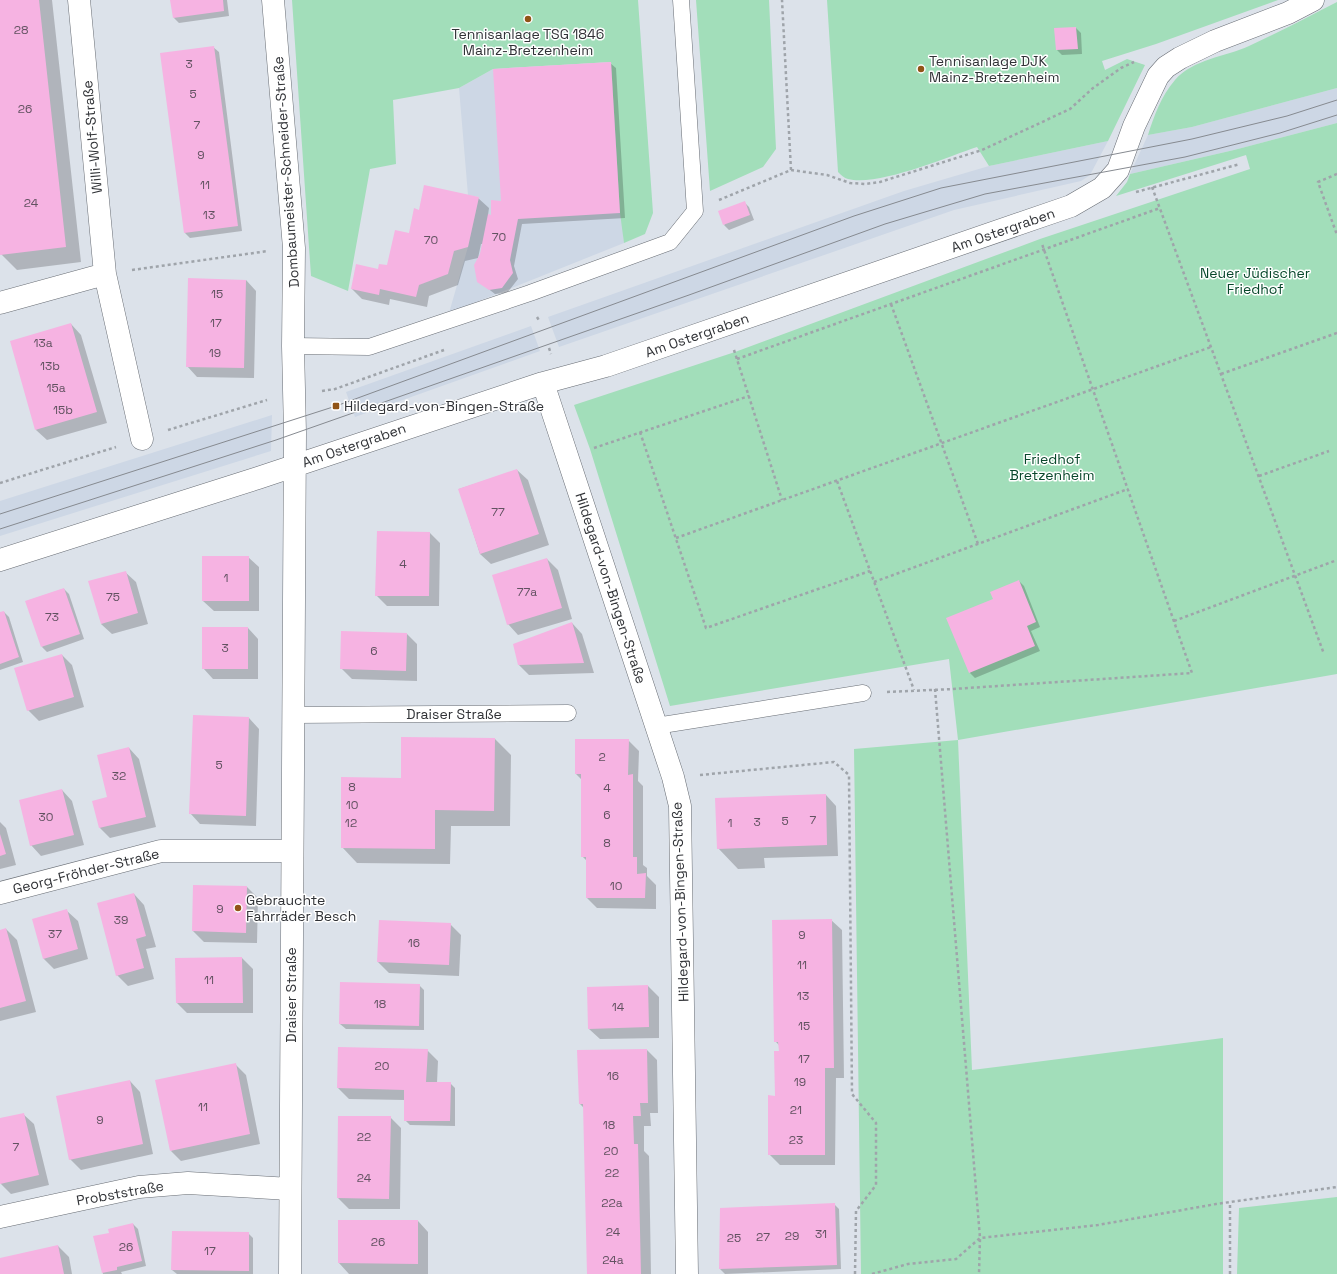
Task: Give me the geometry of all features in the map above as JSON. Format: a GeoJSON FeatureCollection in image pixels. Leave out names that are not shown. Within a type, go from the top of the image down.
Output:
{"type":"FeatureCollection","features":[{"type":"Feature","properties":{"kind":"street","name":"Willi-Wolf-Straße"},"geometry":{"type":"LineString","coordinates":[[79,0],[105,274],[142,439]]}},
{"type":"Feature","properties":{"kind":"street","name":"Dombaumeister-Schneider-Straße"},"geometry":{"type":"LineString","coordinates":[[273,0],[294,248],[294,465]]}},
{"type":"Feature","properties":{"kind":"street","name":"Am Ostergraben"},"geometry":{"type":"LineString","coordinates":[[0,560],[543,383],[606,366],[1071,206],[1102,188],[1118,170],[1134,126],[1146,100],[1158,76],[1166,67],[1180,58],[1215,41],[1288,13],[1313,0]]}},
{"type":"Feature","properties":{"kind":"street"},"geometry":{"type":"LineString","coordinates":[[0,303],[105,274]]}},
{"type":"Feature","properties":{"kind":"street","name":"Hildegard-von-Bingen-Straße"},"geometry":{"type":"LineString","coordinates":[[543,383],[673,777],[680,806],[687,1274]]}},
{"type":"Feature","properties":{"kind":"street","name":"Draiser Straße"},"geometry":{"type":"LineString","coordinates":[[290,1274],[294,465]]}},
{"type":"Feature","properties":{"kind":"street","name":"Georg-Fröhder-Straße"},"geometry":{"type":"LineString","coordinates":[[0,893],[161,851],[292,851]]}},
{"type":"Feature","properties":{"kind":"street","name":"Probststraße"},"geometry":{"type":"LineString","coordinates":[[0,1217],[139,1187],[188,1183],[290,1189]]}},
{"type":"Feature","properties":{"kind":"lane"},"geometry":{"type":"LineString","coordinates":[[293,346],[369,347],[670,242],[695,211],[680,0]]}},
{"type":"Feature","properties":{"kind":"lane"},"geometry":{"type":"LineString","coordinates":[[656,726],[863,693]]}},
{"type":"Feature","properties":{"kind":"lane","name":"Draiser Straße"},"geometry":{"type":"LineString","coordinates":[[293,715],[568,713]]}},
{"type":"Feature","properties":{"kind":"path"},"geometry":{"type":"LineString","coordinates":[[782,0],[791,170]]}},
{"type":"Feature","properties":{"kind":"path"},"geometry":{"type":"LineString","coordinates":[[695,211],[791,170],[827,175],[850,183],[865,184],[880,182],[982,150],[1070,109],[1094,88],[1121,68],[1135,62]]}},
{"type":"Feature","properties":{"kind":"path"},"geometry":{"type":"LineString","coordinates":[[1131,194],[1240,164]]}},
{"type":"Feature","properties":{"kind":"path"},"geometry":{"type":"LineString","coordinates":[[1337,174],[1318,182],[1337,235]]}},
{"type":"Feature","properties":{"kind":"path"},"geometry":{"type":"LineString","coordinates":[[1152,187],[1324,654]]}},
{"type":"Feature","properties":{"kind":"path"},"geometry":{"type":"LineString","coordinates":[[737,359],[1160,208]]}},
{"type":"Feature","properties":{"kind":"path"},"geometry":{"type":"LineString","coordinates":[[863,693],[953,689],[1192,673],[1040,239]]}},
{"type":"Feature","properties":{"kind":"path"},"geometry":{"type":"LineString","coordinates":[[147,268],[263,252]]}},
{"type":"Feature","properties":{"kind":"path"},"geometry":{"type":"LineString","coordinates":[[891,304],[978,544]]}},
{"type":"Feature","properties":{"kind":"path"},"geometry":{"type":"LineString","coordinates":[[531,319],[538,316],[540,322]]}},
{"type":"Feature","properties":{"kind":"path"},"geometry":{"type":"LineString","coordinates":[[1221,374],[1337,333]]}},
{"type":"Feature","properties":{"kind":"path"},"geometry":{"type":"LineString","coordinates":[[733,346],[782,500]]}},
{"type":"Feature","properties":{"kind":"path"},"geometry":{"type":"LineString","coordinates":[[676,538],[1211,347]]}},
{"type":"Feature","properties":{"kind":"path"},"geometry":{"type":"LineString","coordinates":[[316,392],[335,389],[446,349]]}},
{"type":"Feature","properties":{"kind":"path"},"geometry":{"type":"LineString","coordinates":[[567,457],[749,396]]}},
{"type":"Feature","properties":{"kind":"path"},"geometry":{"type":"LineString","coordinates":[[640,432],[706,628],[870,570]]}},
{"type":"Feature","properties":{"kind":"path"},"geometry":{"type":"LineString","coordinates":[[1259,476],[1329,452]]}},
{"type":"Feature","properties":{"kind":"path"},"geometry":{"type":"LineString","coordinates":[[837,481],[914,690]]}},
{"type":"Feature","properties":{"kind":"path"},"geometry":{"type":"LineString","coordinates":[[874,582],[1128,489]]}},
{"type":"Feature","properties":{"kind":"path"},"geometry":{"type":"LineString","coordinates":[[1174,621],[1337,560]]}},
{"type":"Feature","properties":{"kind":"path"},"geometry":{"type":"LineString","coordinates":[[935,689],[980,1238],[979,1274]]}},
{"type":"Feature","properties":{"kind":"path"},"geometry":{"type":"LineString","coordinates":[[673,777],[834,762],[849,775],[852,1094],[876,1124],[876,1185],[856,1211],[855,1274]]}},
{"type":"Feature","properties":{"kind":"path"},"geometry":{"type":"LineString","coordinates":[[872,1274],[908,1264],[956,1258],[980,1238],[1098,1225],[1230,1202],[1337,1187]]}},
{"type":"Feature","properties":{"kind":"path"},"geometry":{"type":"LineString","coordinates":[[1230,1202],[1230,1274]]}},
{"type":"Feature","properties":{"kind":"shaded area"},"geometry":{"type":"Polygon","coordinates":[[[611,62],[624,243],[449,313],[468,247],[479,197],[468,195],[459,88],[493,69],[611,62]]]}},
{"type":"Feature","properties":{"kind":"shaded area"},"geometry":{"type":"Polygon","coordinates":[[[1337,88],[1337,123],[1234,150],[1130,174],[1148,135],[1192,127],[1337,88]]]}},
{"type":"Feature","properties":{"kind":"shaded area"},"geometry":{"type":"Polygon","coordinates":[[[1108,141],[1090,175],[1081,181],[954,210],[559,347],[548,317],[904,191],[989,166],[1108,141]]]}},
{"type":"Feature","properties":{"kind":"shaded area"},"geometry":{"type":"Polygon","coordinates":[[[531,326],[540,351],[355,417],[346,392],[531,326]]]}},
{"type":"Feature","properties":{"kind":"shaded area"},"geometry":{"type":"Polygon","coordinates":[[[272,415],[271,451],[0,536],[0,501],[272,415]]]}},
{"type":"Feature","properties":{"kind":"green space"},"geometry":{"type":"Polygon","coordinates":[[[292,0],[638,0],[653,213],[645,234],[624,243],[620,213],[611,62],[493,69],[459,88],[393,100],[396,164],[370,169],[348,291],[311,276],[292,0]]]}},
{"type":"Feature","properties":{"kind":"green space"},"geometry":{"type":"Polygon","coordinates":[[[696,0],[769,0],[776,149],[763,167],[710,191],[696,0]]]}},
{"type":"Feature","properties":{"kind":"green space"},"geometry":{"type":"Polygon","coordinates":[[[827,0],[1278,0],[1156,44],[1102,61],[1105,70],[1127,59],[1145,65],[1108,141],[989,166],[977,147],[912,170],[876,179],[861,180],[847,179],[838,172],[827,0]]]}},
{"type":"Feature","properties":{"kind":"green space"},"geometry":{"type":"Polygon","coordinates":[[[1337,2],[1337,88],[1192,127],[1148,135],[1155,113],[1162,99],[1170,86],[1182,73],[1200,63],[1249,46],[1337,2]]]}},
{"type":"Feature","properties":{"kind":"green space","name":"Friedhof Bretzenheim"},"geometry":{"type":"Polygon","coordinates":[[[1337,123],[1337,674],[958,740],[949,659],[670,706],[590,449],[574,405],[735,352],[1040,239],[1250,169],[1246,155],[1116,196],[1127,182],[1130,174],[1234,150],[1337,123]]]}},
{"type":"Feature","properties":{"kind":"green space"},"geometry":{"type":"Polygon","coordinates":[[[958,740],[972,1070],[1223,1038],[1223,1274],[861,1274],[854,749],[958,740]]]}},
{"type":"Feature","properties":{"kind":"green space"},"geometry":{"type":"Polygon","coordinates":[[[1337,1197],[1337,1274],[1237,1274],[1239,1208],[1337,1197]]]}},
{"type":"Feature","properties":{"kind":"building"},"geometry":{"type":"Polygon","coordinates":[[[0,0],[39,0],[66,247],[0,255],[0,0]]]}},
{"type":"Feature","properties":{"kind":"building"},"geometry":{"type":"Polygon","coordinates":[[[170,0],[223,0],[224,11],[173,18],[170,0]]]}},
{"type":"Feature","properties":{"kind":"building"},"geometry":{"type":"Polygon","coordinates":[[[1076,27],[1078,49],[1056,50],[1054,28],[1076,27]]]}},
{"type":"Feature","properties":{"kind":"building"},"geometry":{"type":"Polygon","coordinates":[[[214,46],[238,226],[184,233],[160,53],[214,46]]]}},
{"type":"Feature","properties":{"kind":"building"},"geometry":{"type":"Polygon","coordinates":[[[611,62],[620,213],[518,219],[510,260],[513,273],[502,288],[489,290],[477,282],[474,265],[480,254],[488,214],[491,215],[491,200],[501,201],[493,69],[611,62]]]}},
{"type":"Feature","properties":{"kind":"building"},"geometry":{"type":"Polygon","coordinates":[[[424,185],[479,197],[468,247],[454,251],[448,274],[419,285],[416,297],[380,289],[379,295],[351,289],[356,264],[378,269],[379,264],[387,265],[395,230],[409,233],[414,208],[419,210],[424,185]]]}},
{"type":"Feature","properties":{"kind":"building"},"geometry":{"type":"Polygon","coordinates":[[[745,201],[750,215],[723,225],[718,211],[745,201]]]}},
{"type":"Feature","properties":{"kind":"building"},"geometry":{"type":"Polygon","coordinates":[[[188,278],[246,280],[244,368],[186,367],[188,278]]]}},
{"type":"Feature","properties":{"kind":"building"},"geometry":{"type":"Polygon","coordinates":[[[71,323],[97,412],[35,430],[10,341],[71,323]]]}},
{"type":"Feature","properties":{"kind":"building"},"geometry":{"type":"Polygon","coordinates":[[[517,469],[539,534],[480,554],[458,489],[517,469]]]}},
{"type":"Feature","properties":{"kind":"building"},"geometry":{"type":"Polygon","coordinates":[[[377,531],[430,532],[429,596],[375,596],[377,531]]]}},
{"type":"Feature","properties":{"kind":"building"},"geometry":{"type":"Polygon","coordinates":[[[202,556],[249,556],[249,601],[202,601],[202,556]]]}},
{"type":"Feature","properties":{"kind":"building"},"geometry":{"type":"Polygon","coordinates":[[[547,558],[562,608],[507,625],[492,575],[547,558]]]}},
{"type":"Feature","properties":{"kind":"building"},"geometry":{"type":"Polygon","coordinates":[[[126,571],[138,613],[101,624],[88,581],[126,571]]]}},
{"type":"Feature","properties":{"kind":"building"},"geometry":{"type":"Polygon","coordinates":[[[1019,580],[1036,622],[1027,626],[1035,646],[969,673],[946,618],[993,599],[990,592],[1019,580]]]}},
{"type":"Feature","properties":{"kind":"building"},"geometry":{"type":"Polygon","coordinates":[[[64,588],[80,634],[41,647],[25,601],[64,588]]]}},
{"type":"Feature","properties":{"kind":"building"},"geometry":{"type":"Polygon","coordinates":[[[4,611],[19,657],[0,664],[0,612],[4,611]]]}},
{"type":"Feature","properties":{"kind":"building"},"geometry":{"type":"Polygon","coordinates":[[[572,622],[584,663],[518,665],[513,644],[572,622]]]}},
{"type":"Feature","properties":{"kind":"building"},"geometry":{"type":"Polygon","coordinates":[[[202,627],[248,627],[248,669],[202,669],[202,627]]]}},
{"type":"Feature","properties":{"kind":"building"},"geometry":{"type":"Polygon","coordinates":[[[341,631],[407,633],[406,671],[340,669],[341,631]]]}},
{"type":"Feature","properties":{"kind":"building"},"geometry":{"type":"Polygon","coordinates":[[[62,654],[74,697],[27,711],[14,668],[62,654]]]}},
{"type":"Feature","properties":{"kind":"building"},"geometry":{"type":"Polygon","coordinates":[[[193,715],[249,717],[246,816],[189,814],[193,715]]]}},
{"type":"Feature","properties":{"kind":"building"},"geometry":{"type":"Polygon","coordinates":[[[401,737],[495,738],[494,811],[435,810],[435,849],[341,848],[341,777],[401,778],[401,737]]]}},
{"type":"Feature","properties":{"kind":"building"},"geometry":{"type":"Polygon","coordinates":[[[575,739],[629,739],[628,775],[633,774],[633,857],[637,857],[637,874],[646,873],[645,898],[586,898],[586,857],[581,857],[581,774],[575,774],[575,739]]]}},
{"type":"Feature","properties":{"kind":"building"},"geometry":{"type":"Polygon","coordinates":[[[129,747],[146,817],[99,828],[92,801],[107,797],[97,755],[129,747]]]}},
{"type":"Feature","properties":{"kind":"building"},"geometry":{"type":"Polygon","coordinates":[[[62,789],[74,835],[30,846],[19,800],[62,789]]]}},
{"type":"Feature","properties":{"kind":"building"},"geometry":{"type":"Polygon","coordinates":[[[826,794],[827,845],[717,849],[715,798],[826,794]]]}},
{"type":"Feature","properties":{"kind":"building"},"geometry":{"type":"Polygon","coordinates":[[[0,834],[6,854],[0,856],[0,834]]]}},
{"type":"Feature","properties":{"kind":"building"},"geometry":{"type":"Polygon","coordinates":[[[193,885],[247,886],[246,933],[192,931],[193,885]]]}},
{"type":"Feature","properties":{"kind":"building"},"geometry":{"type":"Polygon","coordinates":[[[134,893],[146,936],[136,939],[144,968],[116,976],[97,903],[134,893]]]}},
{"type":"Feature","properties":{"kind":"building"},"geometry":{"type":"Polygon","coordinates":[[[67,909],[78,949],[43,959],[32,919],[67,909]]]}},
{"type":"Feature","properties":{"kind":"building"},"geometry":{"type":"Polygon","coordinates":[[[832,919],[834,1068],[825,1068],[825,1155],[768,1155],[768,1095],[775,1096],[774,1051],[779,1051],[778,1042],[774,1042],[772,920],[832,919]]]}},
{"type":"Feature","properties":{"kind":"building"},"geometry":{"type":"Polygon","coordinates":[[[379,920],[451,923],[449,965],[377,962],[379,920]]]}},
{"type":"Feature","properties":{"kind":"building"},"geometry":{"type":"Polygon","coordinates":[[[6,928],[26,1001],[0,1008],[0,930],[6,928]]]}},
{"type":"Feature","properties":{"kind":"building"},"geometry":{"type":"Polygon","coordinates":[[[242,957],[243,1003],[176,1003],[175,958],[242,957]]]}},
{"type":"Feature","properties":{"kind":"building"},"geometry":{"type":"Polygon","coordinates":[[[340,982],[420,984],[419,1026],[339,1024],[340,982]]]}},
{"type":"Feature","properties":{"kind":"building"},"geometry":{"type":"Polygon","coordinates":[[[648,985],[649,1027],[588,1029],[587,987],[648,985]]]}},
{"type":"Feature","properties":{"kind":"building"},"geometry":{"type":"Polygon","coordinates":[[[338,1047],[428,1049],[426,1082],[451,1082],[450,1121],[404,1121],[404,1090],[337,1088],[338,1047]]]}},
{"type":"Feature","properties":{"kind":"building"},"geometry":{"type":"Polygon","coordinates":[[[647,1049],[648,1103],[640,1103],[641,1116],[633,1116],[634,1144],[638,1144],[641,1274],[587,1274],[583,1104],[579,1104],[577,1050],[647,1049]]]}},
{"type":"Feature","properties":{"kind":"building"},"geometry":{"type":"Polygon","coordinates":[[[236,1063],[250,1134],[170,1151],[155,1080],[236,1063]]]}},
{"type":"Feature","properties":{"kind":"building"},"geometry":{"type":"Polygon","coordinates":[[[130,1080],[143,1144],[69,1160],[56,1096],[130,1080]]]}},
{"type":"Feature","properties":{"kind":"building"},"geometry":{"type":"Polygon","coordinates":[[[24,1113],[39,1175],[0,1184],[0,1118],[24,1113]]]}},
{"type":"Feature","properties":{"kind":"building"},"geometry":{"type":"Polygon","coordinates":[[[338,1116],[391,1116],[389,1199],[337,1198],[338,1116]]]}},
{"type":"Feature","properties":{"kind":"building"},"geometry":{"type":"Polygon","coordinates":[[[835,1203],[837,1265],[719,1269],[720,1208],[835,1203]]]}},
{"type":"Feature","properties":{"kind":"building"},"geometry":{"type":"Polygon","coordinates":[[[338,1220],[418,1220],[418,1264],[338,1263],[338,1220]]]}},
{"type":"Feature","properties":{"kind":"building"},"geometry":{"type":"Polygon","coordinates":[[[133,1223],[142,1261],[117,1267],[117,1270],[102,1273],[93,1236],[109,1233],[108,1229],[133,1223]]]}},
{"type":"Feature","properties":{"kind":"building"},"geometry":{"type":"Polygon","coordinates":[[[172,1231],[249,1232],[249,1271],[171,1270],[172,1231]]]}},
{"type":"Feature","properties":{"kind":"building"},"geometry":{"type":"Polygon","coordinates":[[[58,1245],[64,1274],[0,1274],[0,1258],[58,1245]]]}},
{"type":"Feature","properties":{"kind":"tram line"},"geometry":{"type":"LineString","coordinates":[[0,514],[336,406],[854,216],[941,188],[1192,139],[1287,116],[1337,100]]}},
{"type":"Feature","properties":{"kind":"tram line"},"geometry":{"type":"LineString","coordinates":[[0,529],[276,440],[689,295],[885,224],[985,194],[1185,157],[1280,133],[1337,115]]}},
{"type":"Feature","properties":{"kind":"place","name":"Tennisanlage TSG 1846 Mainz-Bretzenheim"},"geometry":{"type":"Point","coordinates":[528,19]}},
{"type":"Feature","properties":{"kind":"place","name":"Tennisanlage DJK Mainz-Bretzenheim"},"geometry":{"type":"Point","coordinates":[921,69]}},
{"type":"Feature","properties":{"kind":"place","name":"Hildegard-von-Bingen-Straße"},"geometry":{"type":"Point","coordinates":[336,406]}},
{"type":"Feature","properties":{"kind":"place","name":"Gebrauchte Fahrräder Besch"},"geometry":{"type":"Point","coordinates":[238,908]}},
{"type":"Feature","properties":{"kind":"park label","name":"Neuer Jüdischer Friedhof"},"geometry":{"type":"Point","coordinates":[1255,282]}}]}
